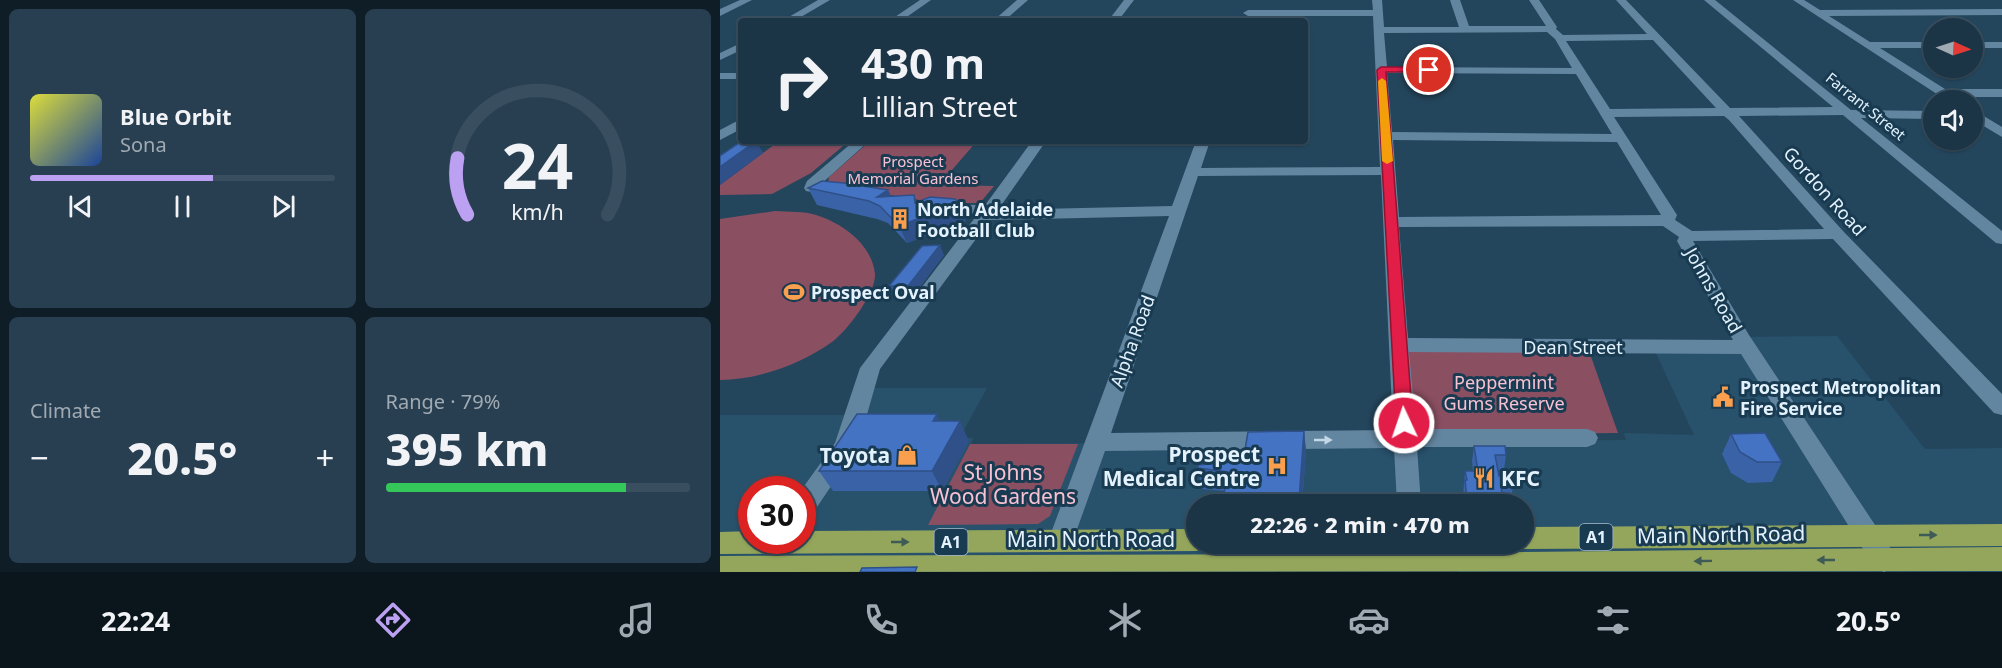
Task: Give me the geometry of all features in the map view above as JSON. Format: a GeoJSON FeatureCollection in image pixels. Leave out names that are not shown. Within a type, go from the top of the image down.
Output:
{"type":"FeatureCollection","features":[{"type":"Feature","properties":{"kind":"highway","name":"Main North Road"},"geometry":{"type":"LineString","coordinates":[[1534,538],[2002,535]]}},
{"type":"Feature","properties":{"kind":"highway","name":"Main North Road"},"geometry":{"type":"LineString","coordinates":[[816,542],[1186,540]]}},
{"type":"Feature","properties":{"kind":"highway"},"geometry":{"type":"LineString","coordinates":[[1052,566],[1061,541]]}},
{"type":"Feature","properties":{"kind":"highway","name":"Main North Road"},"geometry":{"type":"LineString","coordinates":[[720,543],[738,542]]}},
{"type":"Feature","properties":{"kind":"highway"},"geometry":{"type":"LineString","coordinates":[[825,570],[841,542]]}},
{"type":"Feature","properties":{"kind":"highway","name":"Main North Road"},"geometry":{"type":"LineString","coordinates":[[720,568],[825,570],[1052,566],[1105,569],[1764,566],[1884,560],[2002,559]]}},
{"type":"Feature","properties":{"kind":"street"},"geometry":{"type":"LineString","coordinates":[[720,13],[747,0]]}},
{"type":"Feature","properties":{"kind":"street"},"geometry":{"type":"LineString","coordinates":[[792,18],[825,0]]}},
{"type":"Feature","properties":{"kind":"street"},"geometry":{"type":"LineString","coordinates":[[899,18],[926,0]]}},
{"type":"Feature","properties":{"kind":"street"},"geometry":{"type":"LineString","coordinates":[[1002,18],[1023,0]]}},
{"type":"Feature","properties":{"kind":"street"},"geometry":{"type":"LineString","coordinates":[[1115,18],[1129,0]]}},
{"type":"Feature","properties":{"kind":"street"},"geometry":{"type":"LineString","coordinates":[[1455,0],[1465,29]]}},
{"type":"Feature","properties":{"kind":"street"},"geometry":{"type":"LineString","coordinates":[[1391,222],[1667,221],[1669,215],[1534,0]]}},
{"type":"Feature","properties":{"kind":"street","name":"Gordon Road"},"geometry":{"type":"LineString","coordinates":[[1621,0],[1727,112],[1837,234],[2002,407]]}},
{"type":"Feature","properties":{"kind":"street","name":"Farrant Street"},"geometry":{"type":"LineString","coordinates":[[1709,0],[2002,239]]}},
{"type":"Feature","properties":{"kind":"street"},"geometry":{"type":"LineString","coordinates":[[1798,0],[1936,90]]}},
{"type":"Feature","properties":{"kind":"street"},"geometry":{"type":"LineString","coordinates":[[1251,3],[1246,17],[1378,14],[1465,29],[1655,37]]}},
{"type":"Feature","properties":{"kind":"street"},"geometry":{"type":"LineString","coordinates":[[1818,13],[2002,12]]}},
{"type":"Feature","properties":{"kind":"street"},"geometry":{"type":"LineString","coordinates":[[1378,14],[1408,494]]}},
{"type":"Feature","properties":{"kind":"street"},"geometry":{"type":"LineString","coordinates":[[1867,45],[1923,45]]}},
{"type":"Feature","properties":{"kind":"street"},"geometry":{"type":"LineString","coordinates":[[1983,45],[2002,45]]}},
{"type":"Feature","properties":{"kind":"street"},"geometry":{"type":"LineString","coordinates":[[720,57],[738,48]]}},
{"type":"Feature","properties":{"kind":"street"},"geometry":{"type":"LineString","coordinates":[[1381,70],[1579,70]]}},
{"type":"Feature","properties":{"kind":"street"},"geometry":{"type":"LineString","coordinates":[[720,76],[738,76]]}},
{"type":"Feature","properties":{"kind":"street"},"geometry":{"type":"LineString","coordinates":[[1983,93],[2002,93]]}},
{"type":"Feature","properties":{"kind":"street"},"geometry":{"type":"LineString","coordinates":[[1605,113],[1923,115]]}},
{"type":"Feature","properties":{"kind":"street"},"geometry":{"type":"LineString","coordinates":[[1983,121],[2002,133]]}},
{"type":"Feature","properties":{"kind":"street"},"geometry":{"type":"LineString","coordinates":[[720,136],[738,125]]}},
{"type":"Feature","properties":{"kind":"street"},"geometry":{"type":"LineString","coordinates":[[1386,136],[1620,138]]}},
{"type":"Feature","properties":{"kind":"street"},"geometry":{"type":"LineString","coordinates":[[848,191],[811,188],[812,184],[859,144]]}},
{"type":"Feature","properties":{"kind":"street"},"geometry":{"type":"LineString","coordinates":[[816,489],[846,446],[870,368],[981,215],[1037,144]]}},
{"type":"Feature","properties":{"kind":"street","name":"Alpha Road"},"geometry":{"type":"LineString","coordinates":[[1061,541],[1202,144]]}},
{"type":"Feature","properties":{"kind":"street"},"geometry":{"type":"LineString","coordinates":[[1192,172],[1388,171]]}},
{"type":"Feature","properties":{"kind":"street"},"geometry":{"type":"LineString","coordinates":[[924,206],[955,209],[981,215],[1178,212]]}},
{"type":"Feature","properties":{"kind":"street","name":"Johns Road"},"geometry":{"type":"LineString","coordinates":[[1667,221],[1688,236],[1685,241],[1747,347],[1884,560]]}},
{"type":"Feature","properties":{"kind":"street"},"geometry":{"type":"LineString","coordinates":[[1688,236],[1837,234]]}},
{"type":"Feature","properties":{"kind":"street","name":"Dean Street"},"geometry":{"type":"LineString","coordinates":[[1399,345],[1747,347]]}},
{"type":"Feature","properties":{"kind":"street"},"geometry":{"type":"LineString","coordinates":[[1097,442],[1587,438]]}},
{"type":"Feature","properties":{"kind":"street"},"geometry":{"type":"LineString","coordinates":[[1750,536],[1764,566]]}},
{"type":"Feature","properties":{"kind":"shaded area"},"geometry":{"type":"Polygon","coordinates":[[[1837,336],[1925,449],[2002,448],[2002,572],[1458,572],[1455,554],[1534,554],[1534,494],[1186,494],[1186,554],[1277,554],[1275,572],[720,572],[720,415],[856,415],[864,388],[987,388],[960,437],[973,438],[971,444],[1626,440],[1624,433],[1694,435],[1653,347],[1747,347],[1741,337],[1837,336]]]}},
{"type":"Feature","properties":{"kind":"green space"},"geometry":{"type":"Polygon","coordinates":[[[775,144],[845,144],[811,173],[772,194],[720,195],[720,185],[775,144]]]}},
{"type":"Feature","properties":{"kind":"green space","name":"Prospect Memorial Gardens"},"geometry":{"type":"Polygon","coordinates":[[[867,144],[974,144],[939,185],[994,186],[980,203],[937,203],[832,185],[828,182],[829,177],[867,144]]]}},
{"type":"Feature","properties":{"kind":"green space","name":"Prospect Oval"},"geometry":{"type":"Polygon","coordinates":[[[775,211],[811,214],[836,223],[845,229],[862,244],[868,253],[873,263],[874,282],[866,301],[852,321],[838,337],[820,350],[793,364],[764,374],[720,380],[720,219],[775,211]]]}},
{"type":"Feature","properties":{"kind":"green space","name":"Peppermint Gums Reserve"},"geometry":{"type":"Polygon","coordinates":[[[1402,349],[1589,351],[1618,433],[1409,435],[1402,349]]]}},
{"type":"Feature","properties":{"kind":"green space","name":"St Johns Wood Gardens"},"geometry":{"type":"Polygon","coordinates":[[[970,444],[1078,444],[1050,516],[1038,524],[928,525],[970,444]]]}},
{"type":"Feature","properties":{"kind":"building"},"geometry":{"type":"Polygon","coordinates":[[[738,144],[752,144],[720,167],[720,156],[738,144]]]}},
{"type":"Feature","properties":{"kind":"building"},"geometry":{"type":"Polygon","coordinates":[[[822,181],[888,190],[877,197],[914,195],[915,203],[930,197],[955,199],[959,203],[899,226],[880,206],[869,201],[808,188],[822,181]]]}},
{"type":"Feature","properties":{"kind":"building"},"geometry":{"type":"Polygon","coordinates":[[[940,245],[908,286],[889,286],[922,246],[940,245]]]}},
{"type":"Feature","properties":{"kind":"building"},"geometry":{"type":"Polygon","coordinates":[[[857,414],[937,414],[933,421],[960,421],[932,471],[819,471],[857,414]]]}},
{"type":"Feature","properties":{"kind":"building"},"geometry":{"type":"Polygon","coordinates":[[[1304,431],[1299,494],[1224,494],[1228,472],[1198,468],[1198,465],[1243,461],[1248,432],[1304,431]]]}},
{"type":"Feature","properties":{"kind":"building"},"geometry":{"type":"Polygon","coordinates":[[[1765,433],[1782,462],[1757,462],[1740,452],[1731,434],[1765,433]]]}},
{"type":"Feature","properties":{"kind":"building"},"geometry":{"type":"Polygon","coordinates":[[[1474,446],[1505,446],[1506,455],[1495,455],[1499,476],[1510,476],[1513,487],[1501,487],[1502,494],[1467,494],[1465,471],[1478,471],[1474,446]]]}},
{"type":"Feature","properties":{"kind":"building"},"geometry":{"type":"Polygon","coordinates":[[[917,567],[915,572],[860,572],[862,568],[917,567]]]}},
{"type":"Feature","properties":{"kind":"slow traffic"},"geometry":{"type":"LineString","coordinates":[[1382,81],[1387,161]]}},
{"type":"Feature","properties":{"kind":"place","name":"North Adelaide Football Club"},"geometry":{"type":"Point","coordinates":[900,219]}},
{"type":"Feature","properties":{"kind":"place","name":"Prospect Oval"},"geometry":{"type":"Point","coordinates":[794,292]}},
{"type":"Feature","properties":{"kind":"place","name":"Prospect Metropolitan Fire Service"},"geometry":{"type":"Point","coordinates":[1723,397]}},
{"type":"Feature","properties":{"kind":"place","name":"Toyota"},"geometry":{"type":"Point","coordinates":[907,455]}},
{"type":"Feature","properties":{"kind":"place","name":"Prospect Medical Centre"},"geometry":{"type":"Point","coordinates":[1277,466]}},
{"type":"Feature","properties":{"kind":"place","name":"KFC"},"geometry":{"type":"Point","coordinates":[1484,478]}},
{"type":"Feature","properties":{"kind":"route"},"geometry":{"type":"LineString","coordinates":[[1404,423],[1381,70],[1429,70]]}}]}
